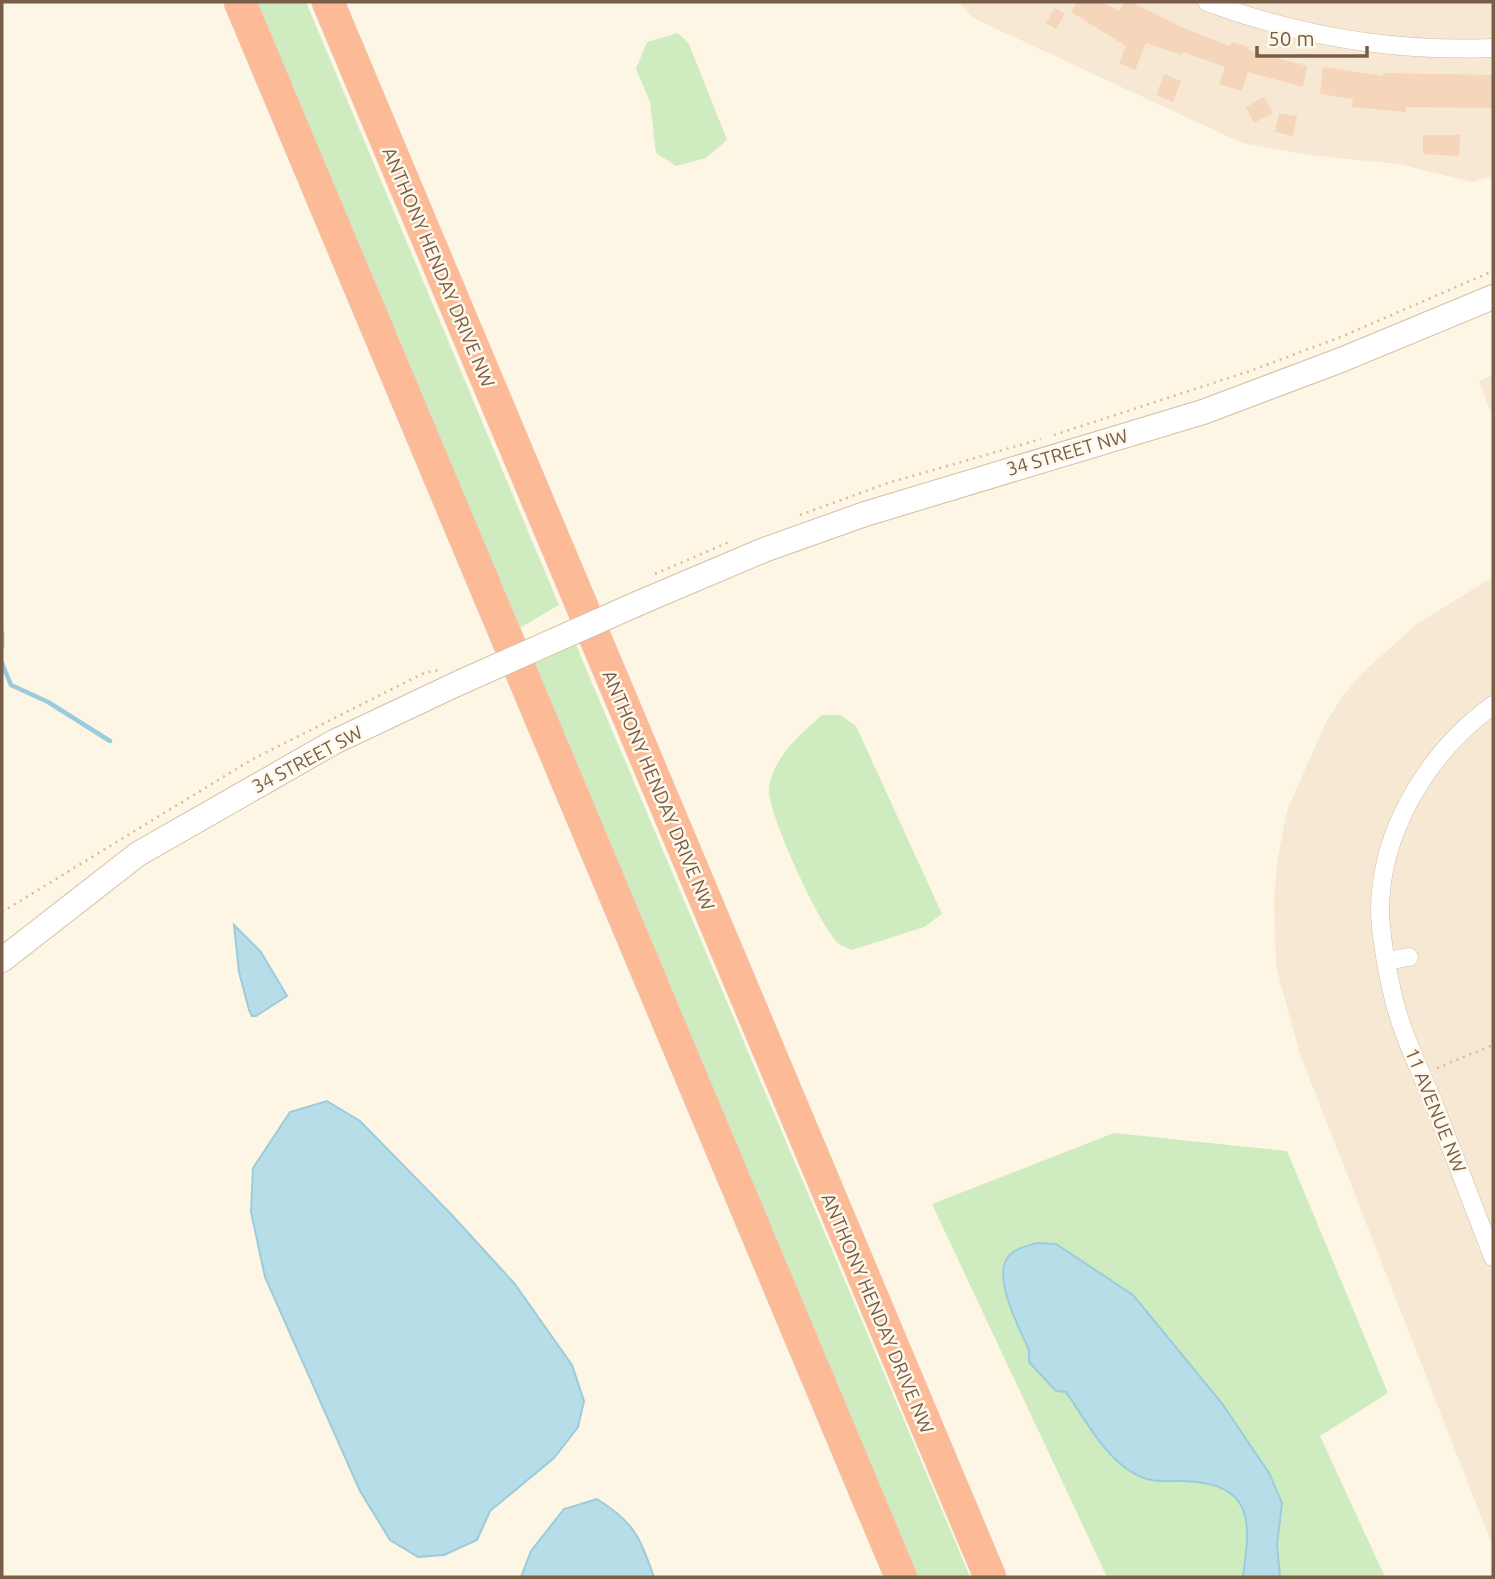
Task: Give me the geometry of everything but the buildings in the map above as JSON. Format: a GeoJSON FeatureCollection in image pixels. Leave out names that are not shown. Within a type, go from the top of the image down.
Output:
{"type":"FeatureCollection","features":[{"type":"Feature","properties":{"kind":"highway"},"geometry":{"type":"LineString","coordinates":[[240,2],[901,1577]]}},
{"type":"Feature","properties":{"kind":"highway","name":"ANTHONY HENDAY DRIVE NW"},"geometry":{"type":"LineString","coordinates":[[328,2],[990,1577]]}},
{"type":"Feature","properties":{"kind":"main road","name":"34 STREET NW"},"geometry":{"type":"LineString","coordinates":[[639,603],[764,550],[864,514],[1203,412],[1341,360],[1493,297]]}},
{"type":"Feature","properties":{"kind":"main road","name":"34 STREET SW"},"geometry":{"type":"LineString","coordinates":[[2,960],[138,853],[334,742],[454,675],[639,603]]}},
{"type":"Feature","properties":{"kind":"street"},"geometry":{"type":"LineString","coordinates":[[1207,2],[1264,21],[1346,40],[1400,47],[1493,48]]}},
{"type":"Feature","properties":{"kind":"street","name":"11 AVENUE NW"},"geometry":{"type":"LineString","coordinates":[[1493,705],[1467,726],[1412,794],[1392,844],[1380,909],[1386,961],[1395,1003],[1493,1257]]}},
{"type":"Feature","properties":{"kind":"street"},"geometry":{"type":"LineString","coordinates":[[1386,961],[1409,957]]}},
{"type":"Feature","properties":{"kind":"path"},"geometry":{"type":"LineString","coordinates":[[1343,336],[1493,271]]}},
{"type":"Feature","properties":{"kind":"path"},"geometry":{"type":"LineString","coordinates":[[2,912],[251,760],[424,673],[454,675]]}},
{"type":"Feature","properties":{"kind":"path"},"geometry":{"type":"LineString","coordinates":[[1431,1071],[1493,1045]]}},
{"type":"Feature","properties":{"kind":"shaded area"},"geometry":{"type":"Polygon","coordinates":[[[958,2],[1493,2],[1493,176],[1472,182],[1398,164],[1310,155],[1242,143],[973,18],[958,2]]]}},
{"type":"Feature","properties":{"kind":"shaded area"},"geometry":{"type":"Polygon","coordinates":[[[1493,375],[1493,418],[1479,381],[1493,375]]]}},
{"type":"Feature","properties":{"kind":"shaded area"},"geometry":{"type":"Polygon","coordinates":[[[1493,577],[1493,1547],[1300,1054],[1276,966],[1274,902],[1277,862],[1287,811],[1325,724],[1343,696],[1362,673],[1417,624],[1493,577]]]}},
{"type":"Feature","properties":{"kind":"green space"},"geometry":{"type":"Polygon","coordinates":[[[254,2],[306,2],[559,605],[518,629],[254,2]]]}},
{"type":"Feature","properties":{"kind":"green space"},"geometry":{"type":"Polygon","coordinates":[[[678,33],[689,44],[727,140],[706,158],[676,166],[656,153],[650,102],[636,69],[647,42],[678,33]]]}},
{"type":"Feature","properties":{"kind":"green space"},"geometry":{"type":"Polygon","coordinates":[[[576,645],[970,1577],[916,1577],[534,664],[576,645]]]}},
{"type":"Feature","properties":{"kind":"green space"},"geometry":{"type":"Polygon","coordinates":[[[822,715],[840,715],[856,726],[942,914],[924,927],[852,950],[838,943],[819,916],[785,842],[770,799],[772,776],[782,756],[822,715]]]}},
{"type":"Feature","properties":{"kind":"green space"},"geometry":{"type":"Polygon","coordinates":[[[1114,1133],[1287,1151],[1388,1393],[1320,1436],[1385,1577],[1107,1577],[932,1204],[1114,1133]]]}},
{"type":"Feature","properties":{"kind":"water"},"geometry":{"type":"Polygon","coordinates":[[[234,925],[261,952],[287,996],[256,1016],[252,1016],[249,1010],[239,972],[234,925]]]}},
{"type":"Feature","properties":{"kind":"water"},"geometry":{"type":"Polygon","coordinates":[[[327,1101],[360,1121],[514,1283],[572,1365],[584,1401],[578,1427],[554,1458],[490,1511],[477,1540],[444,1555],[418,1557],[390,1540],[360,1491],[265,1277],[251,1212],[253,1168],[290,1112],[327,1101]]]}},
{"type":"Feature","properties":{"kind":"water"},"geometry":{"type":"Polygon","coordinates":[[[1037,1243],[1056,1244],[1133,1295],[1221,1402],[1269,1473],[1282,1503],[1277,1545],[1280,1577],[1243,1577],[1246,1522],[1235,1497],[1206,1483],[1146,1479],[1124,1467],[1096,1437],[1066,1392],[1056,1391],[1029,1362],[1029,1350],[1009,1304],[1003,1277],[1004,1266],[1014,1251],[1037,1243]]]}},
{"type":"Feature","properties":{"kind":"water"},"geometry":{"type":"Polygon","coordinates":[[[597,1499],[628,1523],[644,1551],[654,1577],[521,1577],[531,1551],[564,1509],[597,1499]]]}},
{"type":"Feature","properties":{"kind":"waterway"},"geometry":{"type":"LineString","coordinates":[[2,633],[2,646]]}},
{"type":"Feature","properties":{"kind":"waterway"},"geometry":{"type":"LineString","coordinates":[[2,663],[11,685],[48,702],[110,741]]}}]}
